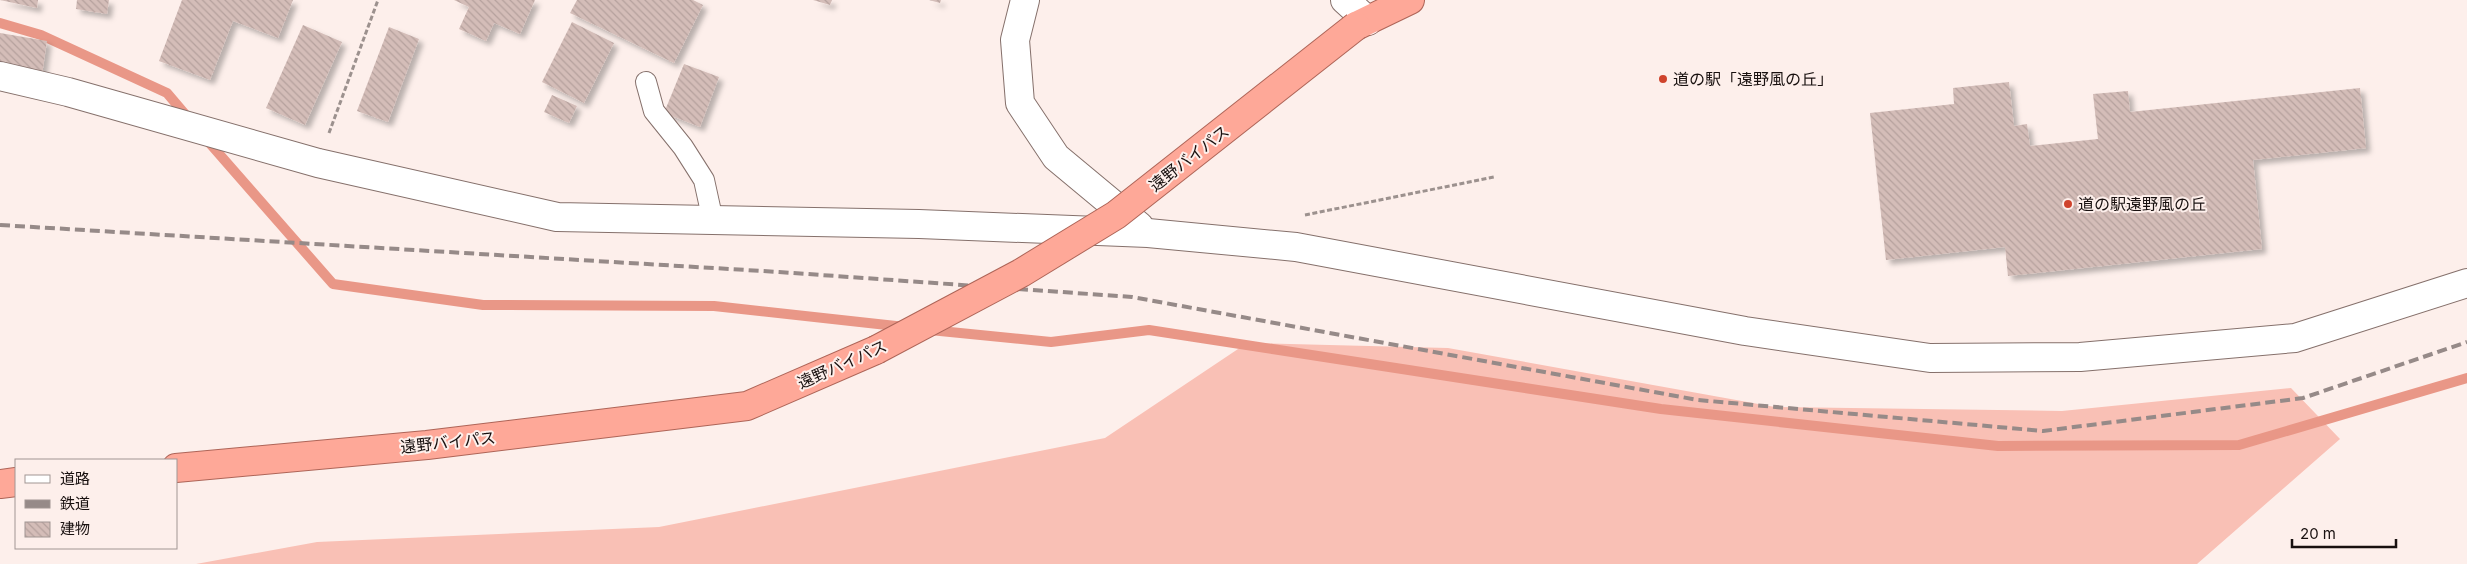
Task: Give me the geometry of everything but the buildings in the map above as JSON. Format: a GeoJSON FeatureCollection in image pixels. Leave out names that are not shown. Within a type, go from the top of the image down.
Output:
{"type":"FeatureCollection","features":[{"type":"Feature","properties":{"kind":"highway","name":"遠野バイパス"},"geometry":{"type":"LineString","coordinates":[[178,468],[428,445],[748,406],[876,350],[1021,273],[1116,215],[1362,23],[1410,0]]}},
{"type":"Feature","properties":{"kind":"highway"},"geometry":{"type":"LineString","coordinates":[[0,484],[15,482]]}},
{"type":"Feature","properties":{"kind":"street"},"geometry":{"type":"LineString","coordinates":[[1025,0],[1015,40],[1020,102],[1056,157],[1148,233]]}},
{"type":"Feature","properties":{"kind":"street"},"geometry":{"type":"LineString","coordinates":[[1345,0],[1362,23]]}},
{"type":"Feature","properties":{"kind":"street"},"geometry":{"type":"LineString","coordinates":[[0,76],[77,94],[318,162],[556,217],[919,224],[1148,233],[1296,247],[1745,331],[1930,358],[2080,357],[2295,338],[2467,283]]}},
{"type":"Feature","properties":{"kind":"lane"},"geometry":{"type":"LineString","coordinates":[[646,82],[654,111],[683,147],[704,180],[713,221]]}},
{"type":"Feature","properties":{"kind":"path"},"geometry":{"type":"LineString","coordinates":[[318,162],[378,0]]}},
{"type":"Feature","properties":{"kind":"path"},"geometry":{"type":"LineString","coordinates":[[1300,216],[1494,177]]}},
{"type":"Feature","properties":{"kind":"shaded area"},"geometry":{"type":"Polygon","coordinates":[[[1247,343],[1448,348],[1775,407],[2062,411],[2291,388],[2340,439],[2197,564],[196,564],[317,542],[659,527],[1105,438],[1247,343]]]}},
{"type":"Feature","properties":{"kind":"waterway"},"geometry":{"type":"LineString","coordinates":[[0,23],[41,35],[167,93],[190,120]]}},
{"type":"Feature","properties":{"kind":"waterway"},"geometry":{"type":"LineString","coordinates":[[206,139],[333,284],[483,305],[714,306],[905,327]]}},
{"type":"Feature","properties":{"kind":"waterway"},"geometry":{"type":"LineString","coordinates":[[930,330],[1051,342],[1149,330],[1661,409],[1998,446],[2239,445],[2467,378]]}},
{"type":"Feature","properties":{"kind":"railway"},"geometry":{"type":"LineString","coordinates":[[0,225],[779,272],[1132,297],[1698,400],[2043,431],[2303,398],[2467,342]]}},
{"type":"Feature","properties":{"kind":"place","name":"道の駅「遠野風の丘」"},"geometry":{"type":"Point","coordinates":[1663,79]}},
{"type":"Feature","properties":{"kind":"place","name":"道の駅遠野風の丘"},"geometry":{"type":"Point","coordinates":[2068,204]}}]}
